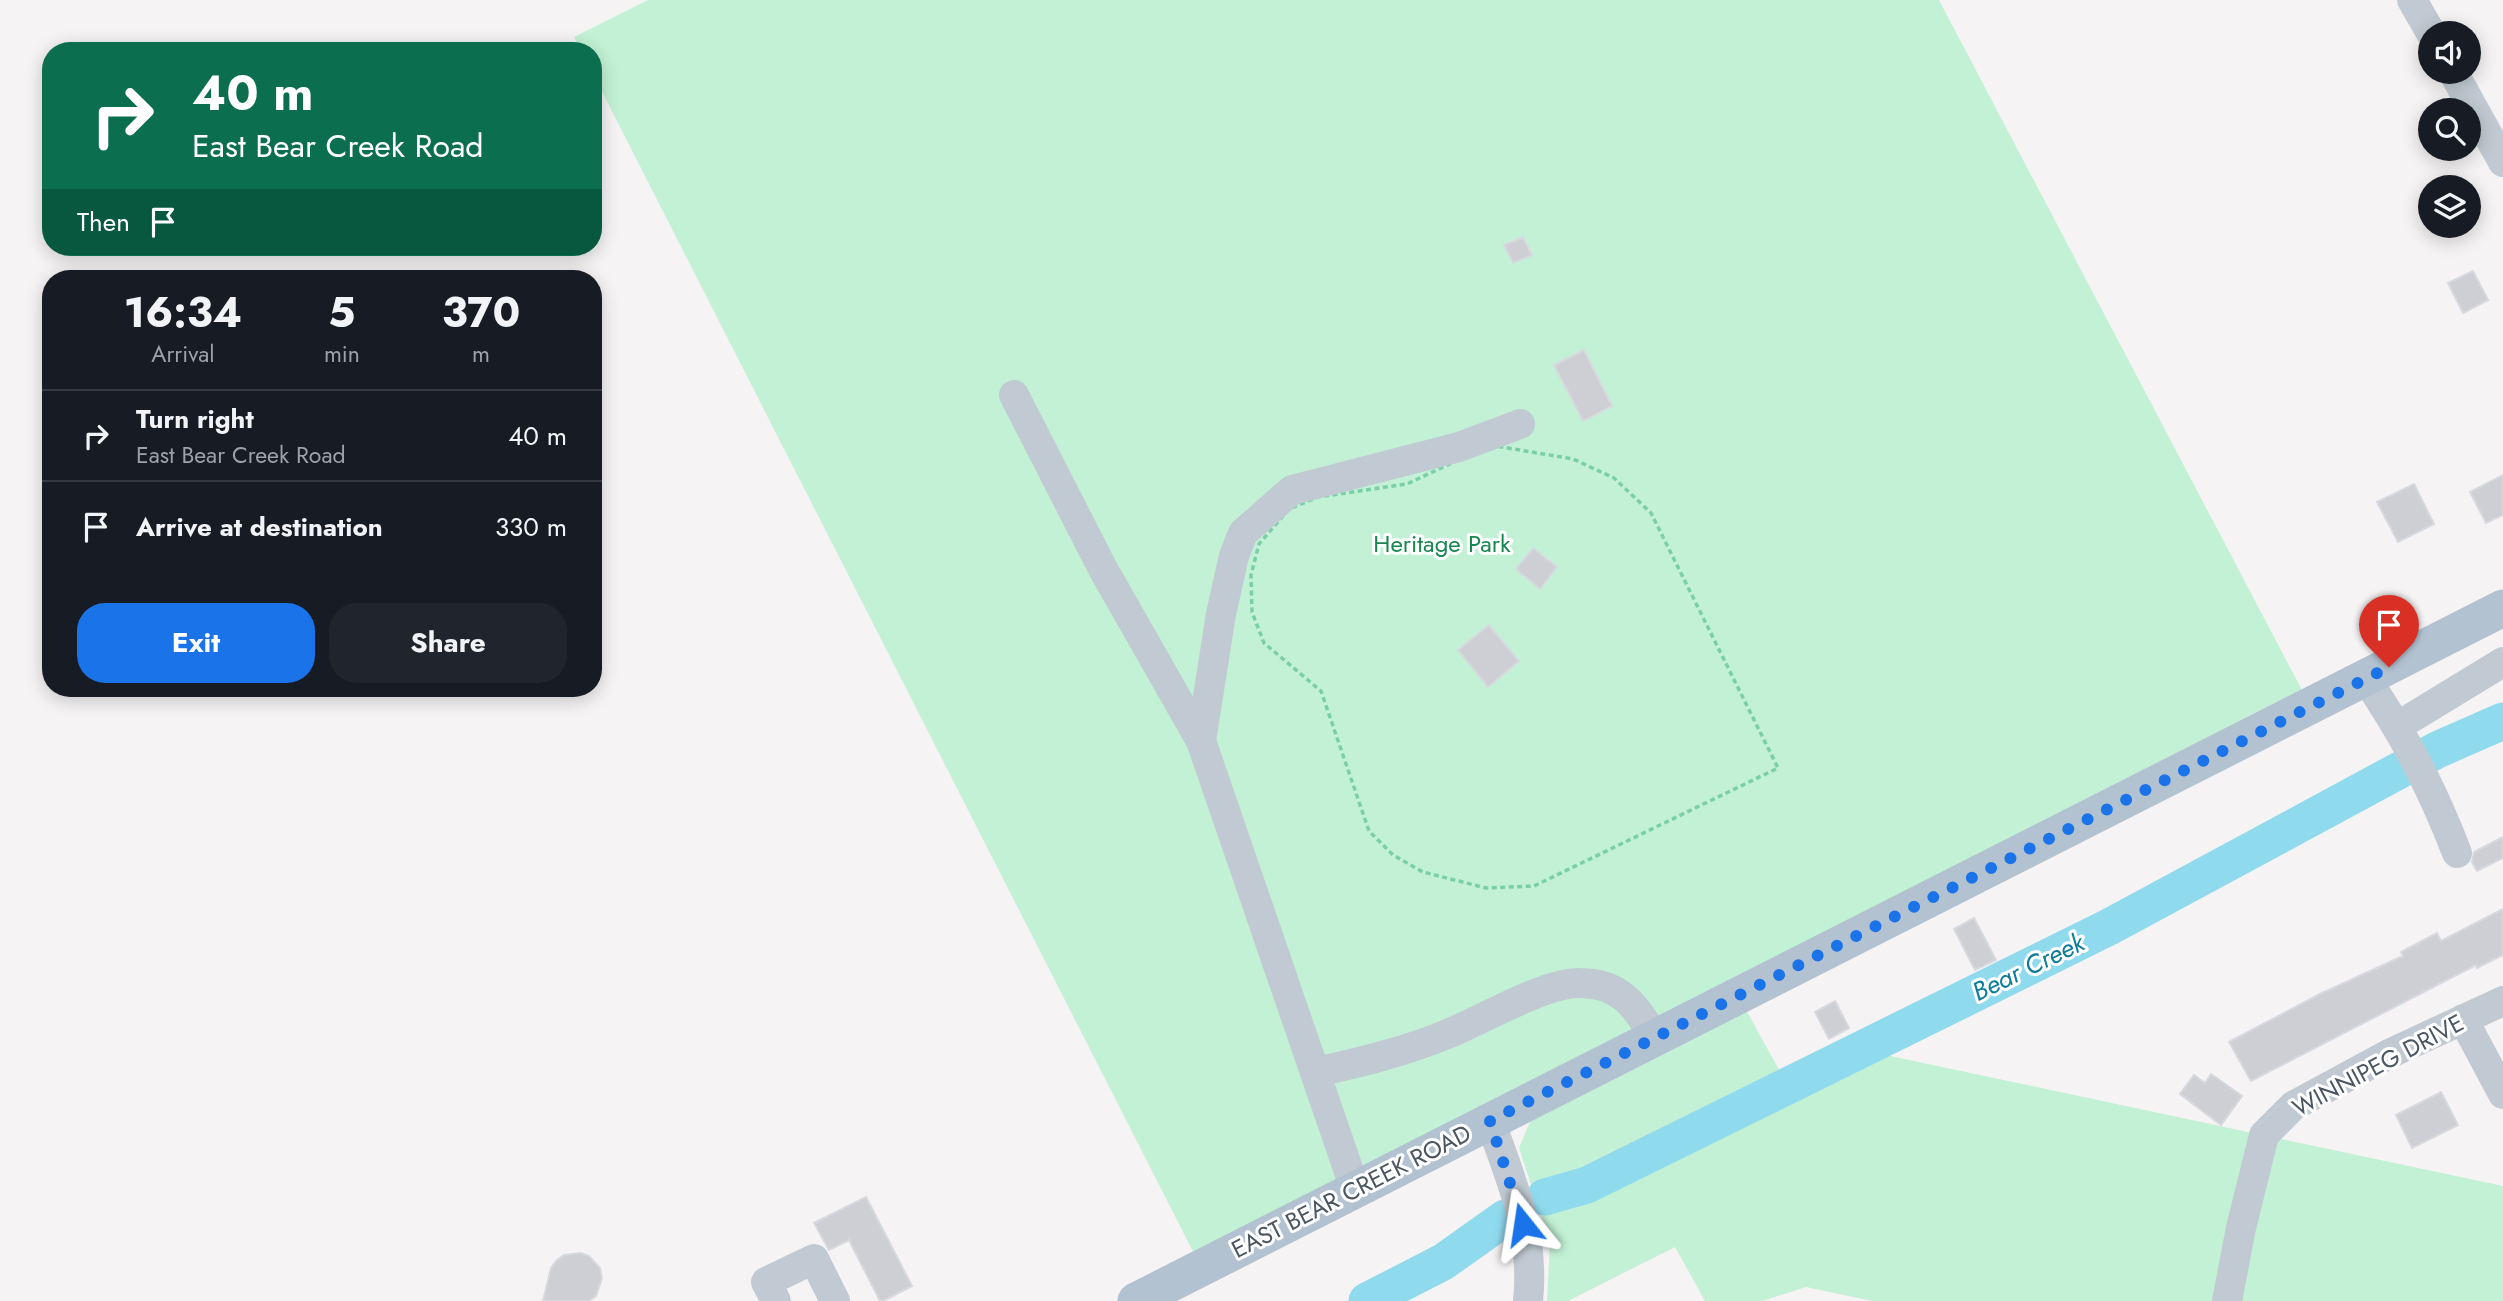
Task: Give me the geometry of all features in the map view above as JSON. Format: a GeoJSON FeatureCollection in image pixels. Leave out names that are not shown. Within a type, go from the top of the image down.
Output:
{"type":"FeatureCollection","features":[{"type":"Feature","properties":{"kind":"main road","name":"EAST BEAR CREEK ROAD"},"geometry":{"type":"LineString","coordinates":[[1136,1301],[1654,1036],[2503,608]]}},
{"type":"Feature","properties":{"kind":"street"},"geometry":{"type":"LineString","coordinates":[[2412,0],[2424,21]]}},
{"type":"Feature","properties":{"kind":"street"},"geometry":{"type":"LineString","coordinates":[[2460,84],[2503,162]]}},
{"type":"Feature","properties":{"kind":"street"},"geometry":{"type":"LineString","coordinates":[[1014,395],[1103,569],[1201,741],[1355,1189]]}},
{"type":"Feature","properties":{"kind":"street"},"geometry":{"type":"LineString","coordinates":[[1201,741],[1221,614],[1234,556],[1244,533],[1292,490],[1459,447],[1520,424]]}},
{"type":"Feature","properties":{"kind":"street"},"geometry":{"type":"LineString","coordinates":[[2403,735],[2503,662]]}},
{"type":"Feature","properties":{"kind":"street"},"geometry":{"type":"LineString","coordinates":[[2366,679],[2403,735],[2429,783],[2458,853]]}},
{"type":"Feature","properties":{"kind":"street"},"geometry":{"type":"LineString","coordinates":[[1316,1072],[1418,1046],[1545,991],[1572,984],[1601,986],[1632,1001],[1654,1036]]}},
{"type":"Feature","properties":{"kind":"street","name":"WINNIPEG DRIVE"},"geometry":{"type":"LineString","coordinates":[[2227,1301],[2264,1135],[2293,1106],[2503,1001]]}},
{"type":"Feature","properties":{"kind":"street"},"geometry":{"type":"LineString","coordinates":[[2463,1019],[2503,1094]]}},
{"type":"Feature","properties":{"kind":"street"},"geometry":{"type":"LineString","coordinates":[[1490,1121],[1519,1203],[1532,1266],[1528,1301]]}},
{"type":"Feature","properties":{"kind":"street"},"geometry":{"type":"LineString","coordinates":[[776,1301],[766,1282],[814,1259],[835,1301]]}},
{"type":"Feature","properties":{"kind":"path"},"geometry":{"type":"LineString","coordinates":[[1490,444],[1573,459],[1614,478],[1651,513],[1778,768],[1534,886],[1486,888],[1423,872],[1393,855],[1369,831],[1321,691],[1264,643],[1252,612],[1251,575],[1259,544],[1289,509],[1318,497],[1407,484],[1490,444]]}},
{"type":"Feature","properties":{"kind":"green space","name":"Heritage Park"},"geometry":{"type":"Polygon","coordinates":[[[648,0],[1939,0],[2314,713],[1204,1273],[602,92],[602,42],[576,42],[574,37],[648,0]]]}},
{"type":"Feature","properties":{"kind":"green space"},"geometry":{"type":"Polygon","coordinates":[[[1746,1010],[1788,1086],[1876,1053],[2503,1186],[2503,1301],[1872,1301],[1806,1287],[1762,1301],[1705,1301],[1675,1247],[1568,1301],[1547,1301],[1550,1242],[1519,1148],[1532,1117],[1746,1010]]]}},
{"type":"Feature","properties":{"kind":"building"},"geometry":{"type":"Polygon","coordinates":[[[1523,237],[1532,255],[1513,263],[1504,245],[1523,237]]]}},
{"type":"Feature","properties":{"kind":"building"},"geometry":{"type":"Polygon","coordinates":[[[2473,271],[2488,300],[2463,313],[2448,283],[2473,271]]]}},
{"type":"Feature","properties":{"kind":"building"},"geometry":{"type":"Polygon","coordinates":[[[1584,350],[1612,406],[1583,421],[1554,365],[1584,350]]]}},
{"type":"Feature","properties":{"kind":"building"},"geometry":{"type":"Polygon","coordinates":[[[2503,475],[2503,515],[2486,523],[2470,492],[2503,475]]]}},
{"type":"Feature","properties":{"kind":"building"},"geometry":{"type":"Polygon","coordinates":[[[2414,484],[2434,524],[2398,542],[2377,502],[2414,484]]]}},
{"type":"Feature","properties":{"kind":"building"},"geometry":{"type":"Polygon","coordinates":[[[1533,548],[1557,567],[1540,589],[1516,569],[1533,548]]]}},
{"type":"Feature","properties":{"kind":"building"},"geometry":{"type":"Polygon","coordinates":[[[1489,625],[1519,661],[1488,687],[1458,650],[1489,625]]]}},
{"type":"Feature","properties":{"kind":"building"},"geometry":{"type":"Polygon","coordinates":[[[2503,837],[2503,858],[2477,871],[2472,862],[2474,852],[2503,837]]]}},
{"type":"Feature","properties":{"kind":"building"},"geometry":{"type":"Polygon","coordinates":[[[2503,909],[2503,955],[2477,968],[2476,965],[2251,1081],[2229,1042],[2320,994],[2403,956],[2401,952],[2437,933],[2441,941],[2503,909]]]}},
{"type":"Feature","properties":{"kind":"building"},"geometry":{"type":"Polygon","coordinates":[[[1974,918],[1996,960],[1975,970],[1954,929],[1974,918]]]}},
{"type":"Feature","properties":{"kind":"building"},"geometry":{"type":"Polygon","coordinates":[[[1835,1001],[1849,1028],[1829,1039],[1815,1012],[1835,1001]]]}},
{"type":"Feature","properties":{"kind":"building"},"geometry":{"type":"Polygon","coordinates":[[[2211,1074],[2242,1096],[2221,1125],[2180,1094],[2194,1075],[2205,1083],[2211,1074]]]}},
{"type":"Feature","properties":{"kind":"building"},"geometry":{"type":"Polygon","coordinates":[[[2441,1092],[2458,1125],[2412,1148],[2396,1115],[2441,1092]]]}},
{"type":"Feature","properties":{"kind":"building"},"geometry":{"type":"Polygon","coordinates":[[[866,1197],[912,1286],[883,1301],[880,1301],[849,1240],[829,1250],[814,1223],[866,1197]]]}},
{"type":"Feature","properties":{"kind":"building"},"geometry":{"type":"Polygon","coordinates":[[[581,1253],[589,1256],[600,1268],[602,1278],[596,1296],[589,1301],[543,1301],[551,1268],[557,1260],[564,1255],[581,1253]]]}},
{"type":"Feature","properties":{"kind":"waterway","name":"Bear Creek"},"geometry":{"type":"LineString","coordinates":[[1545,1197],[1587,1185],[2109,927],[2437,750],[2503,721]]}},
{"type":"Feature","properties":{"kind":"waterway","name":"Bear Creek"},"geometry":{"type":"LineString","coordinates":[[1367,1301],[1443,1262],[1505,1218]]}},
{"type":"Feature","properties":{"kind":"route"},"geometry":{"type":"LineString","coordinates":[[1523,1224],[1519,1203],[1490,1121],[2389,667]]}}]}
